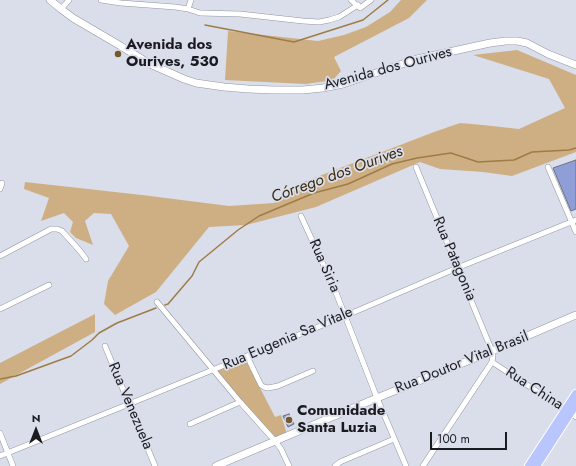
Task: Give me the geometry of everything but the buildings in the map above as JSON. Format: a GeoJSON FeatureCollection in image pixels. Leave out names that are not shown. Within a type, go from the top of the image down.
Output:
{"type":"FeatureCollection","features":[{"type":"Feature","properties":{"kind":"main road","name":"Avenida dos Ourives"},"geometry":{"type":"LineString","coordinates":[[50,0],[72,18],[150,64],[196,83],[248,90],[323,88],[343,84],[417,59],[490,43],[506,41],[517,41],[527,44],[576,65]]}},
{"type":"Feature","properties":{"kind":"main road","name":"Rua Doutor Vital Brasil"},"geometry":{"type":"LineString","coordinates":[[216,466],[576,315]]}},
{"type":"Feature","properties":{"kind":"main road"},"geometry":{"type":"LineString","coordinates":[[529,466],[571,413],[576,394]]}},
{"type":"Feature","properties":{"kind":"main road"},"geometry":{"type":"LineString","coordinates":[[536,466],[576,404]]}},
{"type":"Feature","properties":{"kind":"street"},"geometry":{"type":"LineString","coordinates":[[61,9],[69,0]]}},
{"type":"Feature","properties":{"kind":"street"},"geometry":{"type":"LineString","coordinates":[[101,0],[188,9],[200,13],[240,14],[319,22],[339,17],[358,5]]}},
{"type":"Feature","properties":{"kind":"street"},"geometry":{"type":"LineString","coordinates":[[188,9],[191,0]]}},
{"type":"Feature","properties":{"kind":"street"},"geometry":{"type":"LineString","coordinates":[[352,0],[360,8],[371,0]]}},
{"type":"Feature","properties":{"kind":"street","name":"Rua Patagonia"},"geometry":{"type":"LineString","coordinates":[[416,167],[492,351]]}},
{"type":"Feature","properties":{"kind":"street"},"geometry":{"type":"LineString","coordinates":[[548,167],[574,221],[576,232]]}},
{"type":"Feature","properties":{"kind":"street","name":"Rua Siria"},"geometry":{"type":"LineString","coordinates":[[301,216],[335,290],[377,398],[406,466]]}},
{"type":"Feature","properties":{"kind":"street","name":"Rua Eugenia Sa Vitale"},"geometry":{"type":"LineString","coordinates":[[0,456],[574,221]]}},
{"type":"Feature","properties":{"kind":"street"},"geometry":{"type":"LineString","coordinates":[[0,256],[51,229],[57,229],[62,231],[86,259]]}},
{"type":"Feature","properties":{"kind":"street"},"geometry":{"type":"LineString","coordinates":[[0,309],[49,285]]}},
{"type":"Feature","properties":{"kind":"street"},"geometry":{"type":"LineString","coordinates":[[157,302],[240,402],[275,441],[281,449],[289,466]]}},
{"type":"Feature","properties":{"kind":"street","name":"Rua Venezuela"},"geometry":{"type":"LineString","coordinates":[[105,346],[155,466]]}},
{"type":"Feature","properties":{"kind":"street"},"geometry":{"type":"LineString","coordinates":[[424,466],[492,362],[492,351]]}},
{"type":"Feature","properties":{"kind":"street"},"geometry":{"type":"LineString","coordinates":[[247,356],[258,381],[261,385],[268,388],[278,386],[313,371]]}},
{"type":"Feature","properties":{"kind":"street","name":"Rua China"},"geometry":{"type":"LineString","coordinates":[[492,362],[571,413]]}},
{"type":"Feature","properties":{"kind":"street"},"geometry":{"type":"LineString","coordinates":[[190,424],[240,402]]}},
{"type":"Feature","properties":{"kind":"street"},"geometry":{"type":"LineString","coordinates":[[0,433],[13,466]]}},
{"type":"Feature","properties":{"kind":"street"},"geometry":{"type":"LineString","coordinates":[[335,466],[340,462],[394,439]]}},
{"type":"Feature","properties":{"kind":"shaded area"},"geometry":{"type":"Polygon","coordinates":[[[401,0],[427,0],[409,18],[334,57],[341,71],[333,80],[306,84],[225,80],[228,31],[318,41],[344,35],[366,27],[390,12],[401,0]]]}},
{"type":"Feature","properties":{"kind":"shaded area"},"geometry":{"type":"Polygon","coordinates":[[[517,50],[576,75],[576,152],[512,176],[440,169],[420,162],[316,207],[246,225],[209,227],[156,292],[115,315],[104,304],[108,281],[129,246],[111,214],[94,213],[85,221],[93,245],[76,238],[70,232],[73,222],[64,213],[41,221],[49,198],[24,189],[25,182],[229,206],[274,203],[288,195],[301,183],[460,123],[519,129],[565,108],[549,79],[473,55],[517,50]]]}},
{"type":"Feature","properties":{"kind":"shaded area"},"geometry":{"type":"Polygon","coordinates":[[[95,314],[95,332],[0,384],[0,363],[95,314]]]}},
{"type":"Feature","properties":{"kind":"shaded area"},"geometry":{"type":"Polygon","coordinates":[[[246,358],[275,417],[281,415],[287,434],[275,440],[216,371],[246,358]]]}},
{"type":"Feature","properties":{"kind":"waterway"},"geometry":{"type":"LineString","coordinates":[[205,25],[294,42],[363,20],[388,0]]}},
{"type":"Feature","properties":{"kind":"waterway","name":"Córrego dos Ourives"},"geometry":{"type":"LineString","coordinates":[[165,305],[168,304],[192,276],[199,262],[238,230],[259,216],[314,193],[348,184],[392,164],[417,158],[451,153],[478,162],[514,160],[532,152],[569,150],[576,148]]}},
{"type":"Feature","properties":{"kind":"waterway","name":"Córrego dos Ourives"},"geometry":{"type":"LineString","coordinates":[[0,379],[16,376],[71,356],[99,333],[117,323],[156,308]]}},
{"type":"Feature","properties":{"kind":"place","name":"Avenida dos Ourives, 530"},"geometry":{"type":"Point","coordinates":[118,54]}},
{"type":"Feature","properties":{"kind":"place","name":"Comunidade Santa Luzia"},"geometry":{"type":"Point","coordinates":[289,420]}}]}
